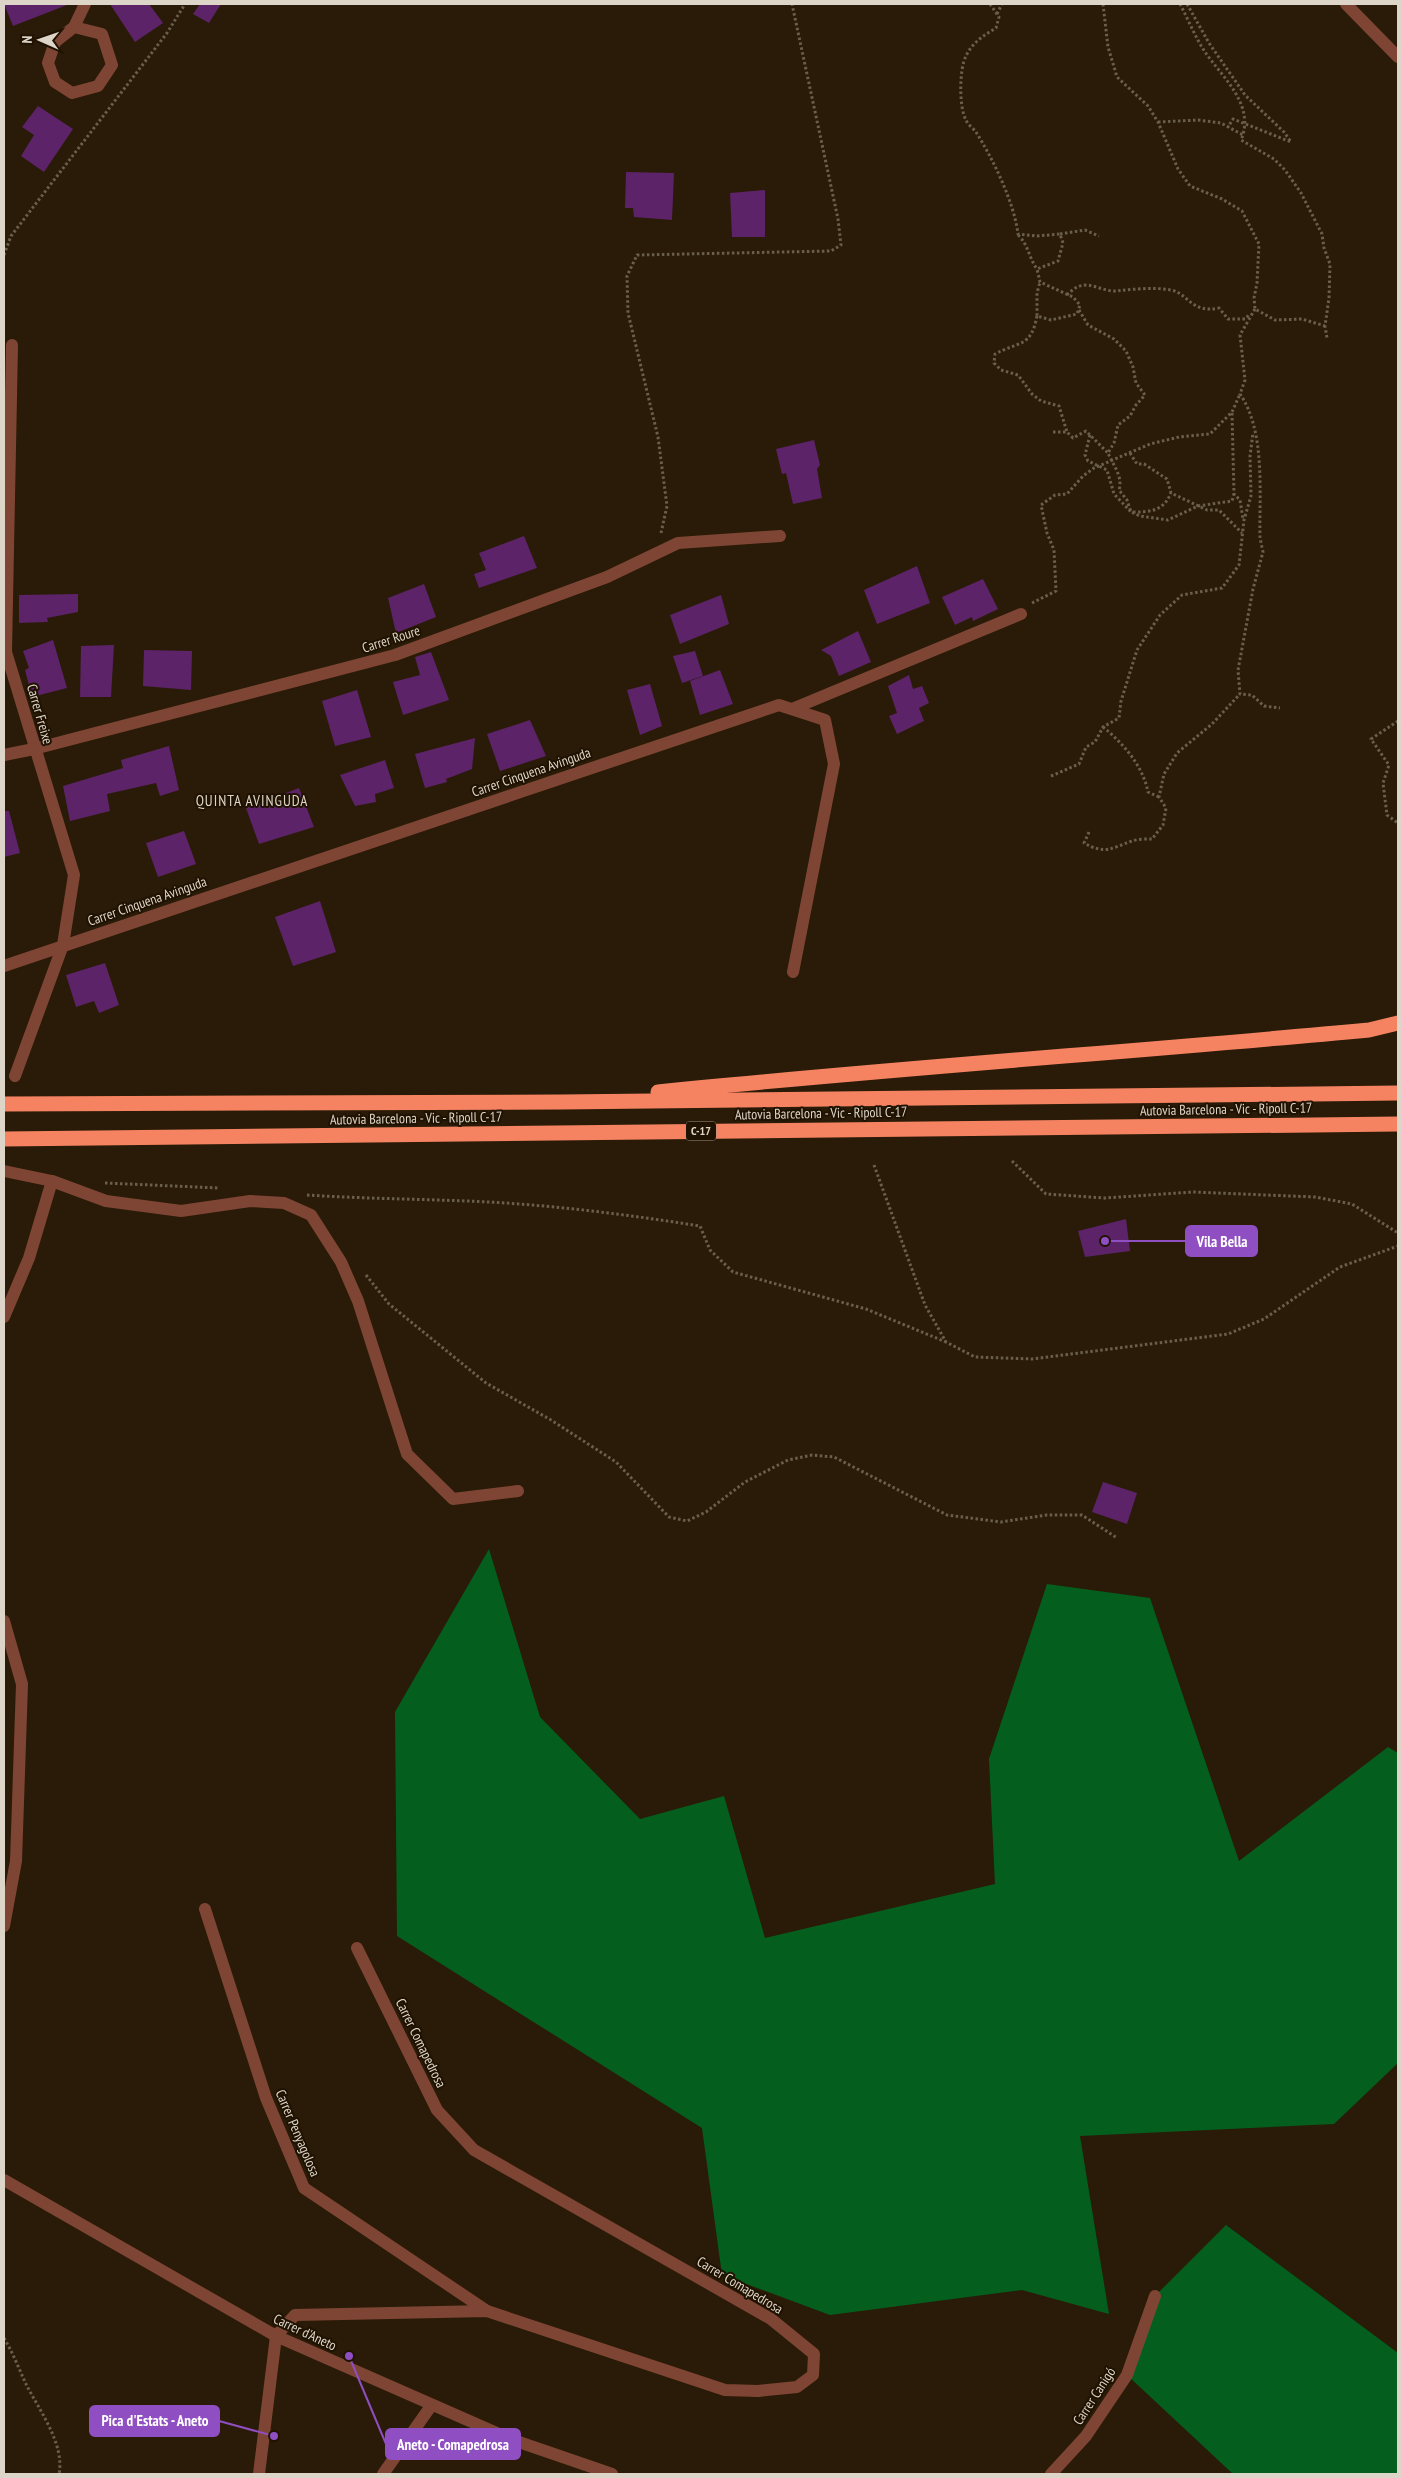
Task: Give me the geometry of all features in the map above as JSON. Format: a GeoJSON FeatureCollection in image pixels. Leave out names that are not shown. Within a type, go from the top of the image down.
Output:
{"type":"FeatureCollection","features":[{"type":"Feature","properties":{"kind":"highway"},"geometry":{"type":"LineString","coordinates":[[561,1102],[837,1074],[1192,1047],[1369,1030],[1398,1022]]}},
{"type":"Feature","properties":{"kind":"highway","name":"Autovia Barcelona - Vic - Ripoll C-17"},"geometry":{"type":"LineString","coordinates":[[4,1104],[561,1102],[1398,1093]]}},
{"type":"Feature","properties":{"kind":"highway","name":"Autovia Barcelona - Vic - Ripoll C-17"},"geometry":{"type":"LineString","coordinates":[[4,1139],[1398,1124]]}},
{"type":"Feature","properties":{"kind":"street"},"geometry":{"type":"LineString","coordinates":[[74,27],[102,34],[112,65],[98,86],[72,93],[55,82],[48,63],[56,42],[74,27],[85,4]]}},
{"type":"Feature","properties":{"kind":"street"},"geometry":{"type":"LineString","coordinates":[[1346,4],[1398,57]]}},
{"type":"Feature","properties":{"kind":"street","name":"Carrer Freixe"},"geometry":{"type":"LineString","coordinates":[[12,345],[6,652],[34,749],[74,875],[63,945],[15,1076]]}},
{"type":"Feature","properties":{"kind":"street","name":"Carrer Roure"},"geometry":{"type":"LineString","coordinates":[[4,755],[34,749],[395,655],[607,577],[678,543],[780,536]]}},
{"type":"Feature","properties":{"kind":"street"},"geometry":{"type":"LineString","coordinates":[[792,709],[1021,614]]}},
{"type":"Feature","properties":{"kind":"street","name":"Carrer Cinquena Avinguda"},"geometry":{"type":"LineString","coordinates":[[4,966],[779,705],[825,720],[834,764],[793,972]]}},
{"type":"Feature","properties":{"kind":"street"},"geometry":{"type":"LineString","coordinates":[[4,1172],[52,1181],[106,1201],[181,1211],[250,1202],[284,1203],[311,1214],[341,1262],[358,1301],[407,1454],[453,1499],[518,1491]]}},
{"type":"Feature","properties":{"kind":"street"},"geometry":{"type":"LineString","coordinates":[[4,1317],[29,1258],[52,1181]]}},
{"type":"Feature","properties":{"kind":"street"},"geometry":{"type":"LineString","coordinates":[[4,1621],[22,1684],[16,1861],[4,1926]]}},
{"type":"Feature","properties":{"kind":"street","name":"Carrer Penyagolosa"},"geometry":{"type":"LineString","coordinates":[[205,1909],[266,2098],[304,2188],[487,2312]]}},
{"type":"Feature","properties":{"kind":"street","name":"Carrer Comapedrosa"},"geometry":{"type":"LineString","coordinates":[[276,2336],[295,2315],[487,2312],[725,2390],[758,2391],[797,2387],[813,2375],[814,2354],[771,2319],[474,2150],[437,2110],[357,1948]]}},
{"type":"Feature","properties":{"kind":"street","name":"Carrer d'Aneto"},"geometry":{"type":"LineString","coordinates":[[4,2180],[276,2336],[431,2406],[513,2440],[612,2474]]}},
{"type":"Feature","properties":{"kind":"street","name":"Carrer Canigó"},"geometry":{"type":"LineString","coordinates":[[1051,2474],[1086,2436],[1127,2376],[1155,2296]]}},
{"type":"Feature","properties":{"kind":"street"},"geometry":{"type":"LineString","coordinates":[[259,2474],[276,2336]]}},
{"type":"Feature","properties":{"kind":"street"},"geometry":{"type":"LineString","coordinates":[[383,2474],[431,2406]]}},
{"type":"Feature","properties":{"kind":"path"},"geometry":{"type":"LineString","coordinates":[[4,255],[11,236],[166,33],[185,4]]}},
{"type":"Feature","properties":{"kind":"path"},"geometry":{"type":"LineString","coordinates":[[650,556],[662,530],[667,506],[658,437],[628,313],[626,276],[637,254],[831,251],[841,245],[838,219],[792,4]]}},
{"type":"Feature","properties":{"kind":"path"},"geometry":{"type":"LineString","coordinates":[[990,4],[999,17],[996,28],[980,38],[965,57],[960,94],[966,120],[974,130],[997,173],[1016,221],[1018,234],[1025,241],[1028,256],[1036,269],[1040,282],[1037,293],[1037,316],[1034,330],[1028,339],[995,354],[993,357],[994,363],[1001,370],[1018,375],[1032,394],[1041,401],[1059,406],[1067,432],[1072,438],[1086,431],[1108,453],[1116,466],[1120,484],[1118,490],[1127,500],[1131,512]]}},
{"type":"Feature","properties":{"kind":"path"},"geometry":{"type":"LineString","coordinates":[[997,14],[1002,4]]}},
{"type":"Feature","properties":{"kind":"path"},"geometry":{"type":"LineString","coordinates":[[1021,614],[1033,601],[1056,591],[1054,550],[1047,533],[1041,505],[1055,495],[1067,494],[1082,476],[1150,444],[1180,436],[1210,434],[1232,412],[1240,394],[1245,380],[1240,335],[1255,309],[1254,298],[1257,283],[1258,244],[1242,211],[1222,199],[1190,186],[1178,169],[1158,122],[1148,106],[1117,77],[1108,47],[1103,4]]}},
{"type":"Feature","properties":{"kind":"path"},"geometry":{"type":"LineString","coordinates":[[1180,4],[1204,51],[1238,94],[1243,122],[1243,135],[1240,140],[1274,159],[1285,170],[1301,193],[1322,234],[1324,248],[1330,264],[1329,298],[1325,326],[1327,338]]}},
{"type":"Feature","properties":{"kind":"path"},"geometry":{"type":"LineString","coordinates":[[1187,4],[1209,43],[1245,95],[1292,142],[1232,119],[1228,127]]}},
{"type":"Feature","properties":{"kind":"path"},"geometry":{"type":"LineString","coordinates":[[1158,122],[1198,120],[1221,123],[1243,135]]}},
{"type":"Feature","properties":{"kind":"path"},"geometry":{"type":"LineString","coordinates":[[1018,234],[1037,236],[1085,230],[1099,236]]}},
{"type":"Feature","properties":{"kind":"path"},"geometry":{"type":"LineString","coordinates":[[1036,269],[1058,261],[1063,243],[1060,234]]}},
{"type":"Feature","properties":{"kind":"path"},"geometry":{"type":"LineString","coordinates":[[1037,316],[1050,320],[1077,314],[1080,305],[1073,297],[1040,282]]}},
{"type":"Feature","properties":{"kind":"path"},"geometry":{"type":"LineString","coordinates":[[1066,295],[1075,287],[1087,285],[1117,291],[1126,288],[1173,290],[1189,302],[1208,310],[1219,308],[1228,320],[1245,319],[1255,309]]}},
{"type":"Feature","properties":{"kind":"path"},"geometry":{"type":"LineString","coordinates":[[1255,309],[1275,320],[1302,319],[1325,326]]}},
{"type":"Feature","properties":{"kind":"path"},"geometry":{"type":"LineString","coordinates":[[1079,310],[1088,324],[1114,339],[1126,351],[1133,367],[1136,383],[1145,395],[1136,405],[1130,416],[1118,425],[1114,443],[1108,453]]}},
{"type":"Feature","properties":{"kind":"path"},"geometry":{"type":"LineString","coordinates":[[1090,832],[1084,843],[1102,851],[1119,848],[1134,841],[1152,839],[1163,825],[1166,808],[1160,797],[1164,774],[1177,753],[1192,738],[1212,724],[1240,694],[1238,670],[1248,626],[1253,589],[1263,552],[1260,538],[1259,464],[1247,405],[1240,394]]}},
{"type":"Feature","properties":{"kind":"path"},"geometry":{"type":"LineString","coordinates":[[1090,435],[1085,455],[1088,461],[1107,470],[1114,494],[1131,512],[1140,516],[1168,520],[1198,506],[1232,501],[1234,494],[1232,412]]}},
{"type":"Feature","properties":{"kind":"path"},"geometry":{"type":"LineString","coordinates":[[1051,776],[1079,764],[1086,747],[1095,742],[1104,727],[1119,718],[1121,702],[1137,650],[1160,615],[1182,595],[1222,588],[1239,565],[1242,534],[1251,496],[1250,456],[1253,429]]}},
{"type":"Feature","properties":{"kind":"path"},"geometry":{"type":"LineString","coordinates":[[1053,432],[1067,432]]}},
{"type":"Feature","properties":{"kind":"path"},"geometry":{"type":"LineString","coordinates":[[1130,453],[1137,464],[1144,464],[1167,479],[1171,493],[1162,508],[1151,512],[1131,512]]}},
{"type":"Feature","properties":{"kind":"path"},"geometry":{"type":"LineString","coordinates":[[1171,493],[1207,510],[1219,510],[1242,534]]}},
{"type":"Feature","properties":{"kind":"path"},"geometry":{"type":"LineString","coordinates":[[1234,494],[1240,500],[1244,523]]}},
{"type":"Feature","properties":{"kind":"path"},"geometry":{"type":"LineString","coordinates":[[1240,694],[1252,695],[1264,706],[1280,708]]}},
{"type":"Feature","properties":{"kind":"path"},"geometry":{"type":"LineString","coordinates":[[1398,721],[1371,739],[1390,765],[1383,783],[1387,816],[1398,823]]}},
{"type":"Feature","properties":{"kind":"path"},"geometry":{"type":"LineString","coordinates":[[1104,727],[1120,740],[1131,755],[1146,782],[1148,792],[1160,797]]}},
{"type":"Feature","properties":{"kind":"path"},"geometry":{"type":"LineString","coordinates":[[1012,1161],[1046,1194],[1105,1198],[1193,1192],[1315,1198],[1352,1204],[1398,1233]]}},
{"type":"Feature","properties":{"kind":"path"},"geometry":{"type":"LineString","coordinates":[[874,1165],[925,1305],[946,1342]]}},
{"type":"Feature","properties":{"kind":"path"},"geometry":{"type":"LineString","coordinates":[[101,1182],[227,1188]]}},
{"type":"Feature","properties":{"kind":"path"},"geometry":{"type":"LineString","coordinates":[[302,1194],[556,1208],[622,1214],[700,1226],[710,1250],[733,1272],[866,1310],[946,1342],[975,1357],[1032,1359],[1228,1334],[1264,1319],[1340,1267],[1398,1246]]}},
{"type":"Feature","properties":{"kind":"path"},"geometry":{"type":"LineString","coordinates":[[362,1271],[389,1304],[427,1336],[486,1383],[551,1420],[616,1462],[669,1517],[687,1521],[706,1512],[745,1482],[788,1460],[812,1455],[834,1457],[948,1515],[1002,1522],[1047,1515],[1082,1515],[1117,1538]]}},
{"type":"Feature","properties":{"kind":"path"},"geometry":{"type":"LineString","coordinates":[[4,2338],[47,2423],[58,2450],[60,2467],[58,2474]]}},
{"type":"Feature","properties":{"kind":"green space"},"geometry":{"type":"Polygon","coordinates":[[[489,1549],[540,1717],[640,1819],[724,1796],[765,1938],[995,1884],[989,1759],[1047,1584],[1150,1598],[1239,1861],[1388,1747],[1398,1753],[1398,2063],[1334,2124],[1080,2136],[1109,2314],[1022,2290],[830,2315],[722,2275],[702,2128],[397,1936],[395,1712],[489,1549]]]}},
{"type":"Feature","properties":{"kind":"green space"},"geometry":{"type":"Polygon","coordinates":[[[1226,2225],[1398,2353],[1398,2474],[1233,2474],[1127,2375],[1155,2296],[1226,2225]]]}},
{"type":"Feature","properties":{"kind":"building"},"geometry":{"type":"Polygon","coordinates":[[[4,4],[67,4],[67,5],[13,26],[4,4]]]}},
{"type":"Feature","properties":{"kind":"building"},"geometry":{"type":"Polygon","coordinates":[[[110,4],[149,4],[163,23],[135,42],[110,4]]]}},
{"type":"Feature","properties":{"kind":"building"},"geometry":{"type":"Polygon","coordinates":[[[200,4],[221,4],[209,23],[193,14],[200,4]]]}},
{"type":"Feature","properties":{"kind":"building"},"geometry":{"type":"Polygon","coordinates":[[[38,106],[73,129],[44,172],[21,156],[34,135],[22,127],[38,106]]]}},
{"type":"Feature","properties":{"kind":"building"},"geometry":{"type":"Polygon","coordinates":[[[626,172],[674,173],[672,220],[634,217],[633,208],[625,208],[626,172]]]}},
{"type":"Feature","properties":{"kind":"building"},"geometry":{"type":"Polygon","coordinates":[[[765,190],[765,237],[732,237],[730,193],[765,190]]]}},
{"type":"Feature","properties":{"kind":"building"},"geometry":{"type":"Polygon","coordinates":[[[814,440],[820,465],[817,469],[822,498],[793,504],[786,473],[782,474],[776,449],[814,440]]]}},
{"type":"Feature","properties":{"kind":"building"},"geometry":{"type":"Polygon","coordinates":[[[524,536],[537,568],[479,588],[474,574],[486,570],[479,553],[524,536]]]}},
{"type":"Feature","properties":{"kind":"building"},"geometry":{"type":"Polygon","coordinates":[[[917,566],[930,603],[877,624],[864,590],[917,566]]]}},
{"type":"Feature","properties":{"kind":"building"},"geometry":{"type":"Polygon","coordinates":[[[983,579],[998,609],[973,621],[972,617],[955,625],[942,597],[983,579]]]}},
{"type":"Feature","properties":{"kind":"building"},"geometry":{"type":"Polygon","coordinates":[[[424,584],[436,617],[396,633],[388,598],[424,584]]]}},
{"type":"Feature","properties":{"kind":"building"},"geometry":{"type":"Polygon","coordinates":[[[78,594],[78,612],[47,618],[48,622],[19,623],[19,595],[78,594]]]}},
{"type":"Feature","properties":{"kind":"building"},"geometry":{"type":"Polygon","coordinates":[[[721,595],[729,624],[680,644],[670,615],[721,595]]]}},
{"type":"Feature","properties":{"kind":"building"},"geometry":{"type":"Polygon","coordinates":[[[858,631],[871,662],[839,676],[831,656],[821,650],[858,631]]]}},
{"type":"Feature","properties":{"kind":"building"},"geometry":{"type":"Polygon","coordinates":[[[53,640],[67,688],[32,697],[25,670],[29,668],[23,651],[53,640]]]}},
{"type":"Feature","properties":{"kind":"building"},"geometry":{"type":"Polygon","coordinates":[[[114,645],[111,697],[80,697],[81,646],[114,645]]]}},
{"type":"Feature","properties":{"kind":"building"},"geometry":{"type":"Polygon","coordinates":[[[144,650],[192,651],[191,690],[143,686],[144,650]]]}},
{"type":"Feature","properties":{"kind":"building"},"geometry":{"type":"Polygon","coordinates":[[[695,651],[703,676],[682,683],[673,656],[695,651]]]}},
{"type":"Feature","properties":{"kind":"building"},"geometry":{"type":"Polygon","coordinates":[[[431,652],[449,700],[403,715],[393,682],[420,675],[415,657],[431,652]]]}},
{"type":"Feature","properties":{"kind":"building"},"geometry":{"type":"Polygon","coordinates":[[[720,670],[733,704],[700,715],[690,681],[720,670]]]}},
{"type":"Feature","properties":{"kind":"building"},"geometry":{"type":"Polygon","coordinates":[[[909,675],[913,689],[922,686],[929,703],[919,708],[924,721],[897,734],[889,716],[897,713],[888,686],[909,675]]]}},
{"type":"Feature","properties":{"kind":"building"},"geometry":{"type":"Polygon","coordinates":[[[650,684],[662,726],[640,735],[627,690],[650,684]]]}},
{"type":"Feature","properties":{"kind":"building"},"geometry":{"type":"Polygon","coordinates":[[[357,690],[371,737],[335,746],[322,701],[357,690]]]}},
{"type":"Feature","properties":{"kind":"building"},"geometry":{"type":"Polygon","coordinates":[[[530,720],[546,756],[500,771],[487,734],[530,720]]]}},
{"type":"Feature","properties":{"kind":"building"},"geometry":{"type":"Polygon","coordinates":[[[475,738],[472,769],[446,779],[447,782],[425,788],[415,754],[475,738]]]}},
{"type":"Feature","properties":{"kind":"building"},"geometry":{"type":"Polygon","coordinates":[[[169,746],[179,790],[160,796],[156,783],[107,794],[110,811],[70,821],[63,786],[123,768],[121,760],[169,746]]]}},
{"type":"Feature","properties":{"kind":"building"},"geometry":{"type":"Polygon","coordinates":[[[385,760],[394,788],[375,794],[376,802],[355,806],[340,775],[385,760]]]}},
{"type":"Feature","properties":{"kind":"building"},"geometry":{"type":"Polygon","coordinates":[[[299,788],[314,827],[259,844],[246,808],[299,788]]]}},
{"type":"Feature","properties":{"kind":"building"},"geometry":{"type":"Polygon","coordinates":[[[4,811],[9,811],[20,853],[4,857],[4,811]]]}},
{"type":"Feature","properties":{"kind":"building"},"geometry":{"type":"Polygon","coordinates":[[[184,831],[196,864],[158,877],[146,843],[184,831]]]}},
{"type":"Feature","properties":{"kind":"building"},"geometry":{"type":"Polygon","coordinates":[[[320,901],[336,952],[293,966],[275,917],[320,901]]]}},
{"type":"Feature","properties":{"kind":"building"},"geometry":{"type":"Polygon","coordinates":[[[105,963],[119,1005],[99,1013],[94,1001],[76,1007],[66,975],[105,963]]]}},
{"type":"Feature","properties":{"kind":"building"},"geometry":{"type":"Polygon","coordinates":[[[1126,1219],[1130,1251],[1085,1257],[1078,1231],[1126,1219]]]}},
{"type":"Feature","properties":{"kind":"building"},"geometry":{"type":"Polygon","coordinates":[[[1103,1482],[1137,1493],[1127,1524],[1092,1512],[1103,1482]]]}},
{"type":"Feature","properties":{"kind":"place","name":"Vila Bella"},"geometry":{"type":"Point","coordinates":[1105,1241]}},
{"type":"Feature","properties":{"kind":"place","name":"Aneto - Comapedrosa"},"geometry":{"type":"Point","coordinates":[349,2356]}},
{"type":"Feature","properties":{"kind":"place","name":"Pica d'Estats - Aneto"},"geometry":{"type":"Point","coordinates":[274,2436]}},
{"type":"Feature","properties":{"kind":"district","name":"QUINTA AVINGUDA"},"geometry":{"type":"Point","coordinates":[252,801]}}]}
